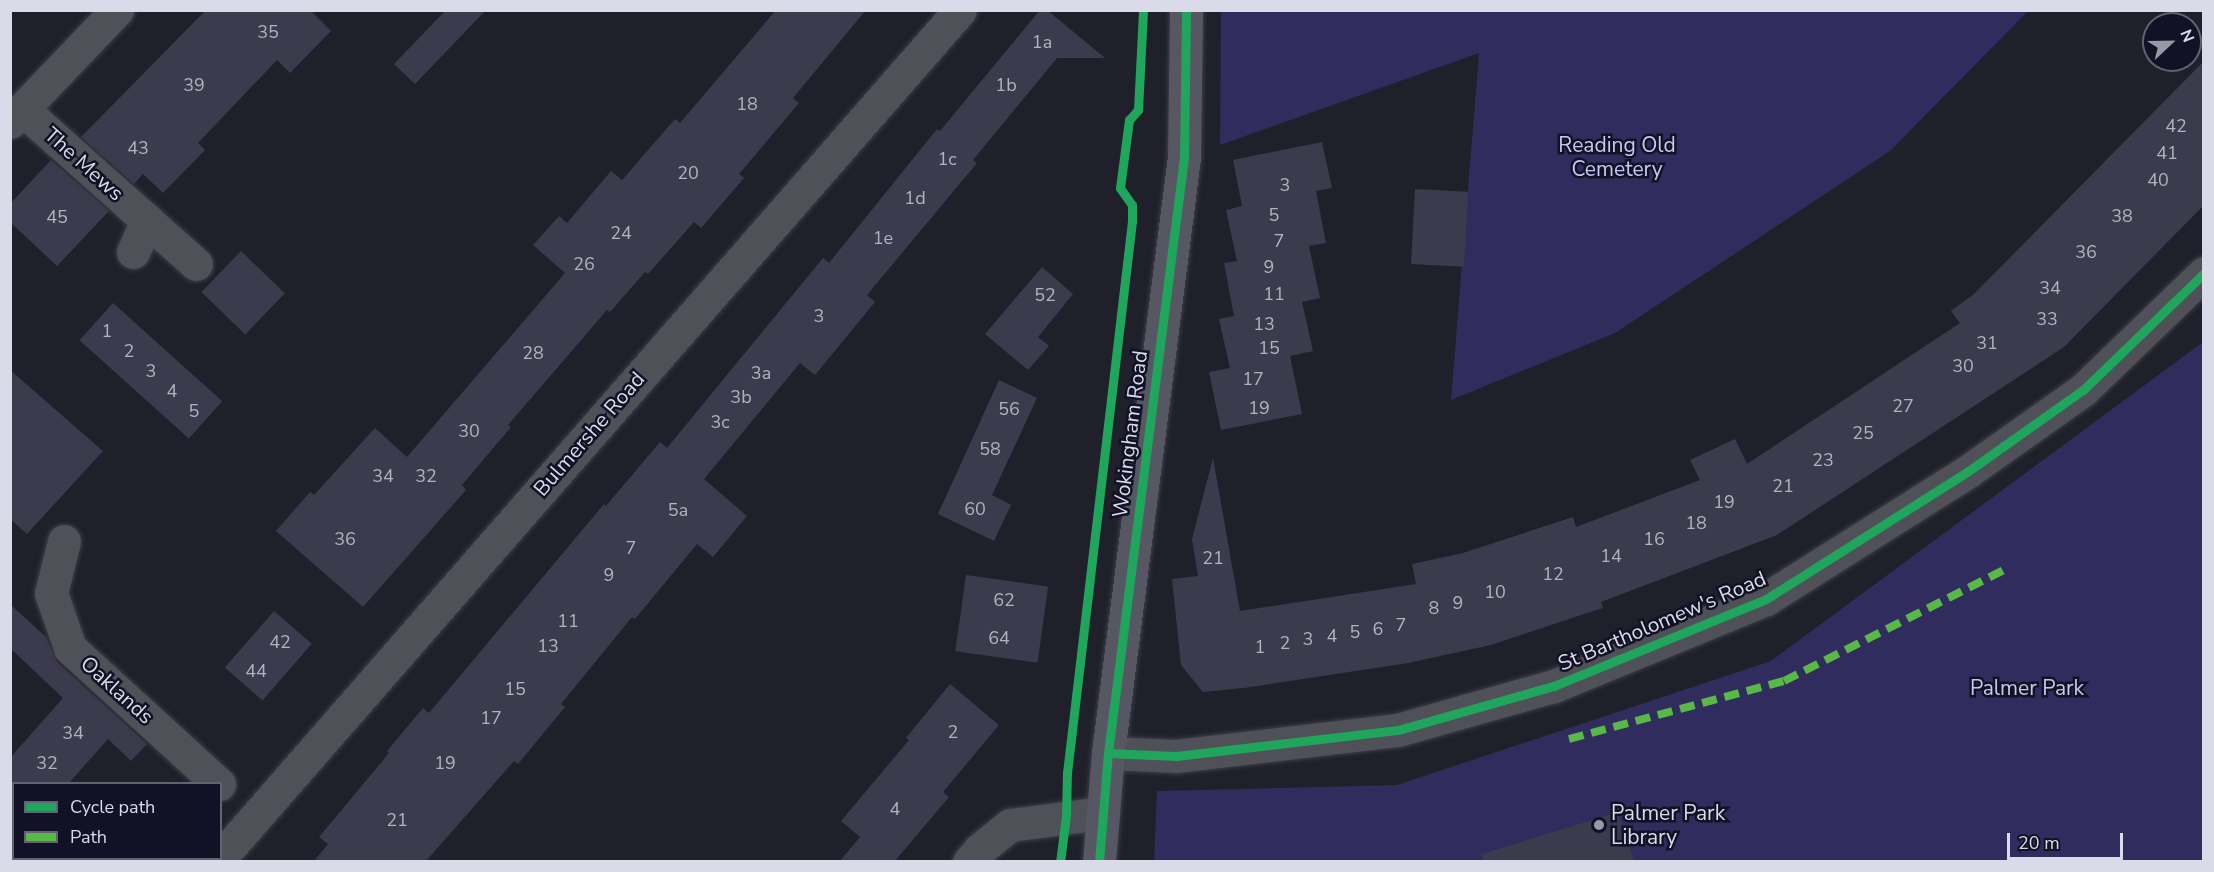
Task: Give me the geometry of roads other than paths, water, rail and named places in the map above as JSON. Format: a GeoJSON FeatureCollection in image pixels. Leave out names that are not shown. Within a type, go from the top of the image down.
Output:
{"type":"FeatureCollection","features":[{"type":"Feature","properties":{"kind":"main road","name":"Wokingham Road"},"geometry":{"type":"LineString","coordinates":[[1099,861],[1108,753],[1184,157],[1186,10]]}},
{"type":"Feature","properties":{"kind":"street"},"geometry":{"type":"LineString","coordinates":[[16,115],[117,10]]}},
{"type":"Feature","properties":{"kind":"street","name":"Bulmershe Road"},"geometry":{"type":"LineString","coordinates":[[222,856],[960,10]]}},
{"type":"Feature","properties":{"kind":"street","name":"The Mews"},"geometry":{"type":"LineString","coordinates":[[16,115],[147,220],[196,264]]}},
{"type":"Feature","properties":{"kind":"street"},"geometry":{"type":"LineString","coordinates":[[133,252],[147,220]]}},
{"type":"Feature","properties":{"kind":"street","name":"St Bartholomew's Road"},"geometry":{"type":"LineString","coordinates":[[1108,753],[1176,756],[1398,730],[1554,686],[1766,599],[1967,472],[2083,390],[2204,273]]}},
{"type":"Feature","properties":{"kind":"street","name":"Oaklands"},"geometry":{"type":"LineString","coordinates":[[64,541],[51,593],[70,648],[218,782]]}},
{"type":"Feature","properties":{"kind":"street","name":"Oaklands"},"geometry":{"type":"LineString","coordinates":[[222,786],[256,818]]}},
{"type":"Feature","properties":{"kind":"street"},"geometry":{"type":"LineString","coordinates":[[969,861],[979,849],[1010,825],[1103,813]]}},
{"type":"Feature","properties":{"kind":"place","name":"Palmer Park Library"},"geometry":{"type":"Point","coordinates":[1599,825]}},
{"type":"Feature","properties":{"kind":"park label","name":"Reading Old Cemetery"},"geometry":{"type":"Point","coordinates":[1617,157]}},
{"type":"Feature","properties":{"kind":"park label","name":"Palmer Park"},"geometry":{"type":"Point","coordinates":[2027,688]}}]}
